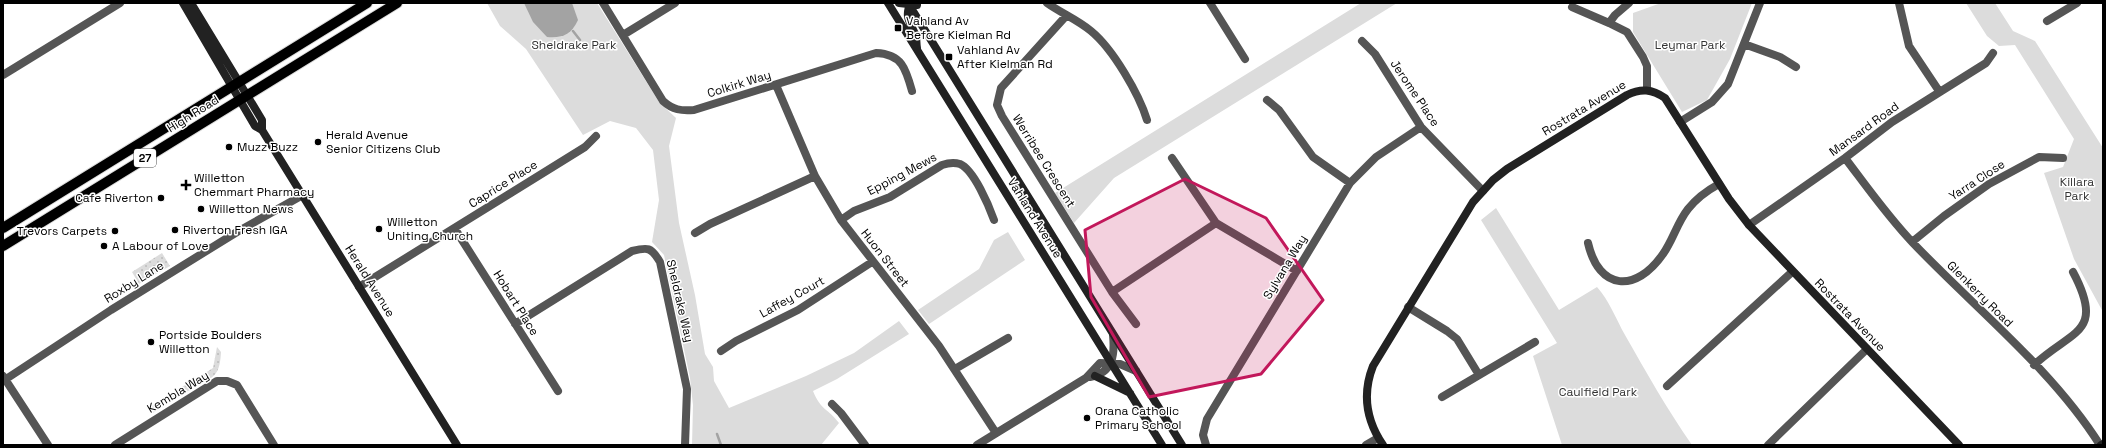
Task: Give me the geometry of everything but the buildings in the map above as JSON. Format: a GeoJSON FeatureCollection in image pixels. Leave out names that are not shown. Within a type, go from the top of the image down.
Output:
{"type":"FeatureCollection","features":[{"type":"Feature","properties":{"kind":"main road","name":"High Road"},"geometry":{"type":"LineString","coordinates":[[3,228],[235,84],[354,6],[367,3]]}},
{"type":"Feature","properties":{"kind":"main road","name":"High Road"},"geometry":{"type":"LineString","coordinates":[[3,246],[398,3]]}},
{"type":"Feature","properties":{"kind":"street"},"geometry":{"type":"LineString","coordinates":[[3,75],[120,3]]}},
{"type":"Feature","properties":{"kind":"street"},"geometry":{"type":"LineString","coordinates":[[183,3],[235,84]]}},
{"type":"Feature","properties":{"kind":"street"},"geometry":{"type":"LineString","coordinates":[[191,3],[235,84]]}},
{"type":"Feature","properties":{"kind":"street","name":"Colkirk Way"},"geometry":{"type":"LineString","coordinates":[[603,3],[663,101],[670,107],[682,111],[694,110],[876,53],[887,53],[900,62],[907,74],[912,91]]}},
{"type":"Feature","properties":{"kind":"street"},"geometry":{"type":"LineString","coordinates":[[623,35],[675,3]]}},
{"type":"Feature","properties":{"kind":"street","name":"Vahland Avenue"},"geometry":{"type":"LineString","coordinates":[[888,3],[1162,445]]}},
{"type":"Feature","properties":{"kind":"street"},"geometry":{"type":"LineString","coordinates":[[898,3],[913,4],[907,18],[916,35],[917,48]]}},
{"type":"Feature","properties":{"kind":"street"},"geometry":{"type":"LineString","coordinates":[[1047,3],[1091,31],[1103,42],[1142,102],[1147,120]]}},
{"type":"Feature","properties":{"kind":"street"},"geometry":{"type":"LineString","coordinates":[[1210,3],[1244,59]]}},
{"type":"Feature","properties":{"kind":"street"},"geometry":{"type":"LineString","coordinates":[[1610,23],[1615,15],[1629,3]]}},
{"type":"Feature","properties":{"kind":"street"},"geometry":{"type":"LineString","coordinates":[[1680,122],[1712,102],[1728,84],[1760,3]]}},
{"type":"Feature","properties":{"kind":"street"},"geometry":{"type":"LineString","coordinates":[[1899,3],[1909,46],[1939,91]]}},
{"type":"Feature","properties":{"kind":"street"},"geometry":{"type":"LineString","coordinates":[[2047,21],[2076,3]]}},
{"type":"Feature","properties":{"kind":"street","name":"Vahland Avenue"},"geometry":{"type":"LineString","coordinates":[[913,4],[917,17],[1182,445]]}},
{"type":"Feature","properties":{"kind":"street"},"geometry":{"type":"LineString","coordinates":[[1572,8],[1610,23],[1627,32],[1647,66],[1647,90]]}},
{"type":"Feature","properties":{"kind":"street","name":"Werribee Crescent"},"geometry":{"type":"LineString","coordinates":[[1066,16],[1001,88],[997,104],[1002,116],[1112,292],[1136,324]]}},
{"type":"Feature","properties":{"kind":"street","name":"Jerome Place"},"geometry":{"type":"LineString","coordinates":[[1362,40],[1375,54],[1421,127],[1483,191]]}},
{"type":"Feature","properties":{"kind":"street"},"geometry":{"type":"LineString","coordinates":[[1744,44],[1780,57],[1796,67]]}},
{"type":"Feature","properties":{"kind":"street","name":"Mansard Road"},"geometry":{"type":"LineString","coordinates":[[1749,225],[1845,158],[1892,122],[1939,91],[1986,63],[1993,53]]}},
{"type":"Feature","properties":{"kind":"street","name":"Herald Avenue"},"geometry":{"type":"LineString","coordinates":[[235,84],[243,98],[262,120],[262,130],[301,196],[312,211],[457,445]]}},
{"type":"Feature","properties":{"kind":"street","name":"Huon Street"},"geometry":{"type":"LineString","coordinates":[[776,85],[815,176],[841,220],[955,369],[996,433]]}},
{"type":"Feature","properties":{"kind":"street","name":"Rostrata Avenue"},"geometry":{"type":"LineString","coordinates":[[1381,442],[1369,418],[1366,402],[1368,379],[1373,366],[1462,217],[1493,180],[1520,160],[1627,95],[1636,91],[1647,90],[1656,92],[1665,98],[1719,184],[1749,225],[1958,445]]}},
{"type":"Feature","properties":{"kind":"street"},"geometry":{"type":"LineString","coordinates":[[1267,100],[1279,110],[1313,157],[1350,182]]}},
{"type":"Feature","properties":{"kind":"street","name":"Sylvana Way"},"geometry":{"type":"LineString","coordinates":[[1206,445],[1203,435],[1207,419],[1350,182],[1376,157],[1421,127]]}},
{"type":"Feature","properties":{"kind":"street","name":"Caprice Place"},"geometry":{"type":"LineString","coordinates":[[359,287],[455,229],[585,147],[596,136]]}},
{"type":"Feature","properties":{"kind":"street","name":"Yarra Close"},"geometry":{"type":"LineString","coordinates":[[1912,242],[1944,216],[1989,184],[2039,157],[2063,158]]}},
{"type":"Feature","properties":{"kind":"street"},"geometry":{"type":"LineString","coordinates":[[1172,158],[1216,223],[1297,271]]}},
{"type":"Feature","properties":{"kind":"street","name":"Glenkerry Road"},"geometry":{"type":"LineString","coordinates":[[1845,158],[1884,209],[1912,242],[2069,402],[2101,444]]}},
{"type":"Feature","properties":{"kind":"street","name":"Epping Mews"},"geometry":{"type":"LineString","coordinates":[[841,220],[854,211],[890,197],[942,165],[951,162],[961,165],[967,169],[987,202],[994,220]]}},
{"type":"Feature","properties":{"kind":"street"},"geometry":{"type":"LineString","coordinates":[[695,234],[710,224],[815,176]]}},
{"type":"Feature","properties":{"kind":"street"},"geometry":{"type":"LineString","coordinates":[[1588,243],[1595,265],[1602,273],[1616,281],[1624,282],[1633,279],[1656,264],[1664,253],[1677,224],[1688,209],[1709,190],[1719,184]]}},
{"type":"Feature","properties":{"kind":"street","name":"Roxby Lane"},"geometry":{"type":"LineString","coordinates":[[4,379],[117,306],[237,232],[301,196]]}},
{"type":"Feature","properties":{"kind":"street"},"geometry":{"type":"LineString","coordinates":[[1112,292],[1216,223]]}},
{"type":"Feature","properties":{"kind":"street","name":"Hobart Place"},"geometry":{"type":"LineString","coordinates":[[455,229],[558,390]]}},
{"type":"Feature","properties":{"kind":"street","name":"Sheldrake Way"},"geometry":{"type":"LineString","coordinates":[[515,324],[632,250],[645,248],[654,253],[660,262],[687,389],[685,445]]}},
{"type":"Feature","properties":{"kind":"street","name":"Laffey Court"},"geometry":{"type":"LineString","coordinates":[[721,351],[736,341],[798,310],[872,262]]}},
{"type":"Feature","properties":{"kind":"street"},"geometry":{"type":"LineString","coordinates":[[1667,386],[1792,272]]}},
{"type":"Feature","properties":{"kind":"street"},"geometry":{"type":"LineString","coordinates":[[2034,365],[2048,353],[2078,335],[2087,325],[2091,312],[2089,301],[2083,287],[2073,272]]}},
{"type":"Feature","properties":{"kind":"street"},"geometry":{"type":"LineString","coordinates":[[1408,307],[1447,331],[1457,339],[1479,375]]}},
{"type":"Feature","properties":{"kind":"street"},"geometry":{"type":"LineString","coordinates":[[1086,378],[1105,372],[1112,363],[1115,348],[1113,335]]}},
{"type":"Feature","properties":{"kind":"street"},"geometry":{"type":"LineString","coordinates":[[955,369],[1008,338]]}},
{"type":"Feature","properties":{"kind":"street"},"geometry":{"type":"LineString","coordinates":[[1442,398],[1535,342]]}},
{"type":"Feature","properties":{"kind":"street"},"geometry":{"type":"LineString","coordinates":[[1768,445],[1868,349]]}},
{"type":"Feature","properties":{"kind":"street"},"geometry":{"type":"LineString","coordinates":[[977,445],[1086,378],[1100,363],[1120,364],[1136,371]]}},
{"type":"Feature","properties":{"kind":"street"},"geometry":{"type":"LineString","coordinates":[[1095,376],[1130,393]]}},
{"type":"Feature","properties":{"kind":"street"},"geometry":{"type":"LineString","coordinates":[[4,379],[48,445]]}},
{"type":"Feature","properties":{"kind":"street","name":"Kembla Way"},"geometry":{"type":"LineString","coordinates":[[115,445],[217,381],[227,381],[237,385],[274,445]]}},
{"type":"Feature","properties":{"kind":"street"},"geometry":{"type":"LineString","coordinates":[[832,404],[841,413],[865,445]]}},
{"type":"Feature","properties":{"kind":"street"},"geometry":{"type":"LineString","coordinates":[[1366,445],[1381,442]]}},
{"type":"Feature","properties":{"kind":"highlighted area"},"geometry":{"type":"Polygon","coordinates":[[[1185,179],[1266,218],[1323,300],[1261,374],[1149,397],[1091,297],[1085,230],[1185,179]]]}},
{"type":"Feature","properties":{"kind":"green space","name":"Sheldrake Park"},"geometry":{"type":"Polygon","coordinates":[[[487,3],[597,3],[659,102],[676,118],[669,146],[679,223],[695,295],[705,354],[713,367],[714,381],[729,408],[806,376],[854,353],[899,321],[909,334],[837,379],[813,391],[822,406],[839,423],[821,445],[692,445],[693,405],[690,378],[664,255],[652,242],[659,200],[653,150],[636,128],[610,121],[583,135],[526,49],[500,26],[487,3]]]}},
{"type":"Feature","properties":{"kind":"green space"},"geometry":{"type":"Polygon","coordinates":[[[1361,3],[1397,3],[1114,178],[1074,223],[1055,193],[1361,3]]]}},
{"type":"Feature","properties":{"kind":"green space","name":"Leymar Park"},"geometry":{"type":"Polygon","coordinates":[[[1661,3],[1752,3],[1730,59],[1707,100],[1682,112],[1633,32],[1633,13],[1661,3]]]}},
{"type":"Feature","properties":{"kind":"green space","name":"Killara Park"},"geometry":{"type":"Polygon","coordinates":[[[1966,3],[1995,3],[2013,31],[2035,41],[2103,148],[2103,312],[2074,259],[2044,173],[2063,167],[2074,139],[2015,45],[1999,46],[1987,36],[1966,3]]]}},
{"type":"Feature","properties":{"kind":"green space","name":"Caulfield Park"},"geometry":{"type":"Polygon","coordinates":[[[1496,208],[1559,310],[1597,287],[1609,304],[1657,390],[1692,445],[1562,445],[1533,356],[1557,343],[1481,220],[1496,208]]]}},
{"type":"Feature","properties":{"kind":"green space"},"geometry":{"type":"Polygon","coordinates":[[[1008,232],[1025,260],[929,324],[918,310],[979,269],[994,240],[1008,232]]]}},
{"type":"Feature","properties":{"kind":"green space"},"geometry":{"type":"Polygon","coordinates":[[[162,253],[170,266],[139,284],[132,272],[162,253]]]}},
{"type":"Feature","properties":{"kind":"green space"},"geometry":{"type":"Polygon","coordinates":[[[217,347],[221,352],[219,368],[211,378],[200,383],[196,379],[213,368],[217,347]]]}},
{"type":"Feature","properties":{"kind":"green space"},"geometry":{"type":"Polygon","coordinates":[[[190,382],[192,389],[153,413],[148,410],[148,408],[190,382]]]}},
{"type":"Feature","properties":{"kind":"shaded area"},"geometry":{"type":"Polygon","coordinates":[[[524,3],[572,3],[578,20],[572,29],[566,34],[558,37],[547,37],[533,22],[524,3]]]}},
{"type":"Feature","properties":{"kind":"waterway"},"geometry":{"type":"LineString","coordinates":[[573,31],[580,40]]}},
{"type":"Feature","properties":{"kind":"waterway"},"geometry":{"type":"LineString","coordinates":[[717,434],[721,445]]}},
{"type":"Feature","properties":{"kind":"place","name":"Vahland Av Before Kielman Rd"},"geometry":{"type":"Point","coordinates":[898,28]}},
{"type":"Feature","properties":{"kind":"place","name":"Vahland Av After Kielman Rd"},"geometry":{"type":"Point","coordinates":[949,57]}},
{"type":"Feature","properties":{"kind":"place","name":"Herald Avenue Senior Citizens Club"},"geometry":{"type":"Point","coordinates":[318,142]}},
{"type":"Feature","properties":{"kind":"place","name":"Muzz Buzz"},"geometry":{"type":"Point","coordinates":[229,147]}},
{"type":"Feature","properties":{"kind":"place","name":"Willetton Chemmart Pharmacy"},"geometry":{"type":"Point","coordinates":[186,185]}},
{"type":"Feature","properties":{"kind":"place","name":"Cafe Riverton"},"geometry":{"type":"Point","coordinates":[161,198]}},
{"type":"Feature","properties":{"kind":"place","name":"Willetton News"},"geometry":{"type":"Point","coordinates":[201,209]}},
{"type":"Feature","properties":{"kind":"place","name":"Willetton Uniting Church"},"geometry":{"type":"Point","coordinates":[379,229]}},
{"type":"Feature","properties":{"kind":"place","name":"Riverton Fresh IGA"},"geometry":{"type":"Point","coordinates":[175,230]}},
{"type":"Feature","properties":{"kind":"place","name":"Trevors Carpets"},"geometry":{"type":"Point","coordinates":[115,231]}},
{"type":"Feature","properties":{"kind":"place","name":"A Labour of Love"},"geometry":{"type":"Point","coordinates":[104,246]}},
{"type":"Feature","properties":{"kind":"place","name":"Portside Boulders Willetton"},"geometry":{"type":"Point","coordinates":[151,342]}},
{"type":"Feature","properties":{"kind":"place","name":"Orana Catholic Primary School"},"geometry":{"type":"Point","coordinates":[1087,418]}}]}
